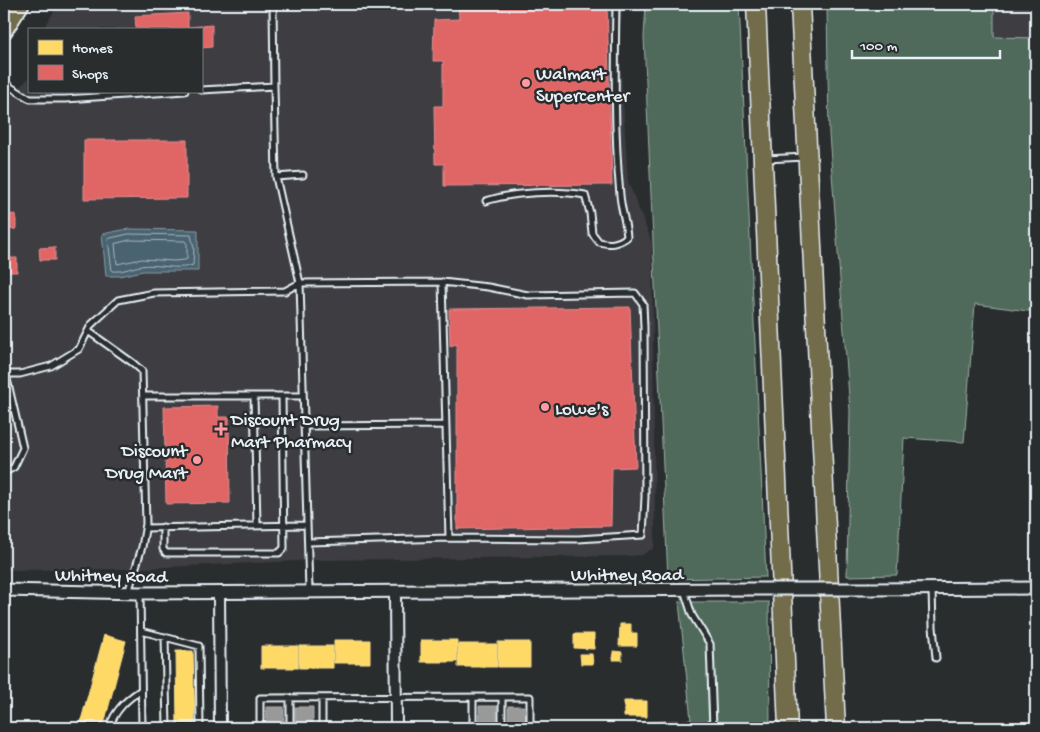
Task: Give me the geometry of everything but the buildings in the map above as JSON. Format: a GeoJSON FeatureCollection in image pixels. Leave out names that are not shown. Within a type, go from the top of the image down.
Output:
{"type":"FeatureCollection","features":[{"type":"Feature","properties":{"kind":"highway"},"geometry":{"type":"LineString","coordinates":[[756,4],[788,728]]}},
{"type":"Feature","properties":{"kind":"highway"},"geometry":{"type":"LineString","coordinates":[[800,4],[836,728]]}},
{"type":"Feature","properties":{"kind":"main road"},"geometry":{"type":"LineString","coordinates":[[4,31],[21,4]]}},
{"type":"Feature","properties":{"kind":"street","name":"Whitney Road"},"geometry":{"type":"LineString","coordinates":[[4,590],[140,593],[1036,588]]}},
{"type":"Feature","properties":{"kind":"street"},"geometry":{"type":"LineString","coordinates":[[219,592],[220,728]]}},
{"type":"Feature","properties":{"kind":"street"},"geometry":{"type":"LineString","coordinates":[[395,592],[396,728]]}},
{"type":"Feature","properties":{"kind":"lane"},"geometry":{"type":"LineString","coordinates":[[273,4],[276,177],[300,283],[309,592]]}},
{"type":"Feature","properties":{"kind":"lane"},"geometry":{"type":"LineString","coordinates":[[486,201],[502,196],[569,192],[585,195],[590,213],[592,233],[599,242],[609,245],[620,242],[627,237],[620,197],[617,134],[614,46],[616,4]]}},
{"type":"Feature","properties":{"kind":"lane"},"geometry":{"type":"LineString","coordinates":[[4,83],[30,99],[166,92]]}},
{"type":"Feature","properties":{"kind":"lane"},"geometry":{"type":"LineString","coordinates":[[202,90],[274,86]]}},
{"type":"Feature","properties":{"kind":"lane"},"geometry":{"type":"LineString","coordinates":[[763,159],[808,156]]}},
{"type":"Feature","properties":{"kind":"lane"},"geometry":{"type":"LineString","coordinates":[[276,177],[303,175]]}},
{"type":"Feature","properties":{"kind":"lane"},"geometry":{"type":"LineString","coordinates":[[442,282],[449,538]]}},
{"type":"Feature","properties":{"kind":"lane"},"geometry":{"type":"LineString","coordinates":[[5,374],[20,374],[52,366],[79,349],[91,325],[118,300],[154,293],[285,291],[300,283],[442,282],[488,287],[528,295],[635,293],[643,304],[645,497],[643,535],[578,538],[449,538],[308,542]]}},
{"type":"Feature","properties":{"kind":"lane"},"geometry":{"type":"LineString","coordinates":[[88,331],[142,371],[144,396],[145,528],[142,547],[128,593]]}},
{"type":"Feature","properties":{"kind":"lane"},"geometry":{"type":"LineString","coordinates":[[4,366],[23,448],[14,467],[4,474]]}},
{"type":"Feature","properties":{"kind":"lane"},"geometry":{"type":"LineString","coordinates":[[144,396],[303,396]]}},
{"type":"Feature","properties":{"kind":"lane"},"geometry":{"type":"LineString","coordinates":[[254,396],[256,525]]}},
{"type":"Feature","properties":{"kind":"lane"},"geometry":{"type":"LineString","coordinates":[[163,527],[163,549],[166,553],[279,553],[284,548],[282,396]]}},
{"type":"Feature","properties":{"kind":"lane"},"geometry":{"type":"LineString","coordinates":[[304,426],[446,425]]}},
{"type":"Feature","properties":{"kind":"lane"},"geometry":{"type":"LineString","coordinates":[[145,528],[307,525]]}},
{"type":"Feature","properties":{"kind":"lane"},"geometry":{"type":"LineString","coordinates":[[932,588],[936,658]]}},
{"type":"Feature","properties":{"kind":"lane"},"geometry":{"type":"LineString","coordinates":[[684,590],[692,615],[710,644],[713,728]]}},
{"type":"Feature","properties":{"kind":"lane"},"geometry":{"type":"LineString","coordinates":[[140,593],[142,728]]}},
{"type":"Feature","properties":{"kind":"lane"},"geometry":{"type":"LineString","coordinates":[[141,631],[199,646],[200,728]]}},
{"type":"Feature","properties":{"kind":"lane"},"geometry":{"type":"LineString","coordinates":[[165,637],[167,728]]}},
{"type":"Feature","properties":{"kind":"lane"},"geometry":{"type":"LineString","coordinates":[[109,728],[117,710],[128,698],[141,690]]}},
{"type":"Feature","properties":{"kind":"lane"},"geometry":{"type":"LineString","coordinates":[[473,697],[474,728]]}},
{"type":"Feature","properties":{"kind":"lane"},"geometry":{"type":"LineString","coordinates":[[502,697],[502,728]]}},
{"type":"Feature","properties":{"kind":"lane"},"geometry":{"type":"LineString","coordinates":[[260,728],[260,698],[530,697],[530,728]]}},
{"type":"Feature","properties":{"kind":"lane"},"geometry":{"type":"LineString","coordinates":[[290,698],[290,728]]}},
{"type":"Feature","properties":{"kind":"lane"},"geometry":{"type":"LineString","coordinates":[[322,698],[322,728]]}},
{"type":"Feature","properties":{"kind":"shaded area"},"geometry":{"type":"Polygon","coordinates":[[[59,4],[623,4],[619,37],[628,181],[652,243],[654,548],[642,555],[627,556],[316,560],[124,569],[4,570],[4,102],[28,79],[28,92],[202,92],[202,28],[44,28],[59,4]]]}},
{"type":"Feature","properties":{"kind":"shaded area"},"geometry":{"type":"Polygon","coordinates":[[[994,4],[1036,4],[1036,38],[994,38],[994,4]]]}},
{"type":"Feature","properties":{"kind":"green space"},"geometry":{"type":"Polygon","coordinates":[[[646,4],[739,4],[766,577],[668,579],[644,37],[646,4]]]}},
{"type":"Feature","properties":{"kind":"green space"},"geometry":{"type":"Polygon","coordinates":[[[827,4],[994,4],[994,37],[1036,38],[1036,312],[975,304],[964,442],[904,438],[897,575],[847,576],[850,410],[829,134],[827,4]]]}},
{"type":"Feature","properties":{"kind":"green space"},"geometry":{"type":"Polygon","coordinates":[[[679,602],[769,602],[770,728],[647,728],[647,722],[691,720],[679,602]]]}},
{"type":"Feature","properties":{"kind":"water"},"geometry":{"type":"Polygon","coordinates":[[[128,229],[198,230],[198,271],[143,271],[119,276],[106,276],[102,234],[128,229]]]}},
{"type":"Feature","properties":{"kind":"place","name":"Walmart Supercenter"},"geometry":{"type":"Point","coordinates":[526,83]}},
{"type":"Feature","properties":{"kind":"place","name":"Lowe's"},"geometry":{"type":"Point","coordinates":[545,407]}},
{"type":"Feature","properties":{"kind":"place","name":"Discount Drug Mart Pharmacy"},"geometry":{"type":"Point","coordinates":[221,429]}},
{"type":"Feature","properties":{"kind":"place","name":"Discount Drug Mart"},"geometry":{"type":"Point","coordinates":[197,460]}}]}
